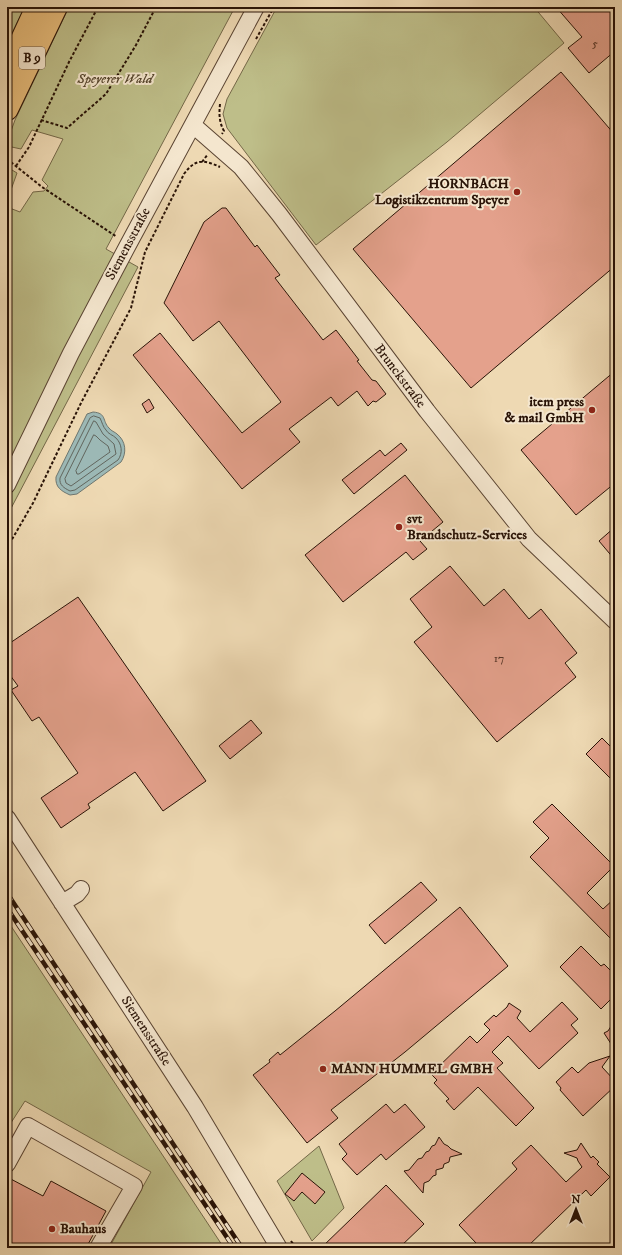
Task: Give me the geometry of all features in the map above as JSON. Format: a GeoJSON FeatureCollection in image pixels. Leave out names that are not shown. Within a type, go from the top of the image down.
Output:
{"type":"FeatureCollection","features":[{"type":"Feature","properties":{"kind":"highway","name":"B 9"},"geometry":{"type":"LineString","coordinates":[[7,72],[38,7]]}},
{"type":"Feature","properties":{"kind":"highway","name":"B 9"},"geometry":{"type":"LineString","coordinates":[[7,109],[56,7]]}},
{"type":"Feature","properties":{"kind":"street","name":"Siemensstraße"},"geometry":{"type":"LineString","coordinates":[[7,485],[71,353],[256,7]]}},
{"type":"Feature","properties":{"kind":"street","name":"Brunckstraße"},"geometry":{"type":"LineString","coordinates":[[193,125],[241,168],[279,214],[427,411],[529,539],[615,621]]}},
{"type":"Feature","properties":{"kind":"street","name":"Siemensstraße"},"geometry":{"type":"LineString","coordinates":[[7,818],[195,1107],[279,1248]]}},
{"type":"Feature","properties":{"kind":"street"},"geometry":{"type":"LineString","coordinates":[[62,903],[81,889]]}},
{"type":"Feature","properties":{"kind":"street"},"geometry":{"type":"LineString","coordinates":[[7,1164],[28,1126],[134,1186],[98,1248]]}},
{"type":"Feature","properties":{"kind":"path"},"geometry":{"type":"LineString","coordinates":[[16,166],[29,147],[69,62],[98,7]]}},
{"type":"Feature","properties":{"kind":"path"},"geometry":{"type":"LineString","coordinates":[[42,120],[67,128],[106,94],[136,45],[156,7]]}},
{"type":"Feature","properties":{"kind":"path"},"geometry":{"type":"LineString","coordinates":[[255,39],[274,7]]}},
{"type":"Feature","properties":{"kind":"path"},"geometry":{"type":"LineString","coordinates":[[7,548],[33,503],[81,403],[131,308],[145,252],[184,174],[190,165],[202,162],[224,131],[220,124],[219,115],[220,104],[223,99]]}},
{"type":"Feature","properties":{"kind":"path"},"geometry":{"type":"LineString","coordinates":[[7,159],[42,187],[128,245]]}},
{"type":"Feature","properties":{"kind":"green space"},"geometry":{"type":"Polygon","coordinates":[[[7,7],[25,7],[7,43],[7,7]]]}},
{"type":"Feature","properties":{"kind":"green space","name":"Speyerer Wald"},"geometry":{"type":"Polygon","coordinates":[[[69,7],[235,7],[106,249],[138,267],[7,516],[7,207],[20,212],[33,192],[44,191],[48,186],[42,180],[63,139],[32,130],[21,149],[7,146],[7,142],[15,120],[69,7]]]}},
{"type":"Feature","properties":{"kind":"green space"},"geometry":{"type":"Polygon","coordinates":[[[277,7],[534,7],[564,43],[447,142],[316,245],[227,128],[223,114],[227,99],[277,7]]]}},
{"type":"Feature","properties":{"kind":"green space"},"geometry":{"type":"Polygon","coordinates":[[[7,167],[17,173],[7,201],[7,167]]]}},
{"type":"Feature","properties":{"kind":"green space"},"geometry":{"type":"Polygon","coordinates":[[[7,920],[224,1248],[109,1248],[151,1172],[25,1101],[7,1129],[7,920]]]}},
{"type":"Feature","properties":{"kind":"green space"},"geometry":{"type":"Polygon","coordinates":[[[319,1146],[344,1208],[312,1241],[277,1181],[319,1146]]]}},
{"type":"Feature","properties":{"kind":"water"},"geometry":{"type":"Polygon","coordinates":[[[93,412],[100,414],[110,429],[120,437],[125,447],[124,455],[121,462],[77,494],[70,495],[59,488],[56,483],[56,477],[87,414],[93,412]]]}},
{"type":"Feature","properties":{"kind":"building"},"geometry":{"type":"Polygon","coordinates":[[[556,7],[615,7],[615,51],[589,73],[568,48],[582,37],[556,7]]]}},
{"type":"Feature","properties":{"kind":"building","name":"HORNBACH Logistikzentrum Speyer"},"geometry":{"type":"Polygon","coordinates":[[[561,72],[615,135],[615,266],[471,388],[353,249],[561,72]]]}},
{"type":"Feature","properties":{"kind":"building"},"geometry":{"type":"Polygon","coordinates":[[[222,208],[226,208],[255,247],[257,245],[280,275],[275,278],[323,340],[336,330],[359,360],[357,361],[372,380],[376,381],[386,394],[376,402],[373,401],[368,406],[357,391],[338,406],[331,397],[289,429],[300,442],[242,489],[133,355],[160,333],[242,433],[281,402],[219,321],[193,341],[164,303],[204,222],[222,208]]]}},
{"type":"Feature","properties":{"kind":"building","name":"item press & mail GmbH"},"geometry":{"type":"Polygon","coordinates":[[[615,371],[615,483],[576,515],[521,450],[615,371]]]}},
{"type":"Feature","properties":{"kind":"building"},"geometry":{"type":"Polygon","coordinates":[[[149,399],[154,408],[147,413],[142,404],[149,399]]]}},
{"type":"Feature","properties":{"kind":"building"},"geometry":{"type":"Polygon","coordinates":[[[401,443],[407,450],[354,494],[342,480],[380,450],[385,456],[401,443]]]}},
{"type":"Feature","properties":{"kind":"building"},"geometry":{"type":"Polygon","coordinates":[[[405,475],[443,522],[420,541],[427,549],[413,560],[406,552],[343,602],[305,555],[405,475]]]}},
{"type":"Feature","properties":{"kind":"building"},"geometry":{"type":"Polygon","coordinates":[[[615,527],[615,560],[599,541],[615,527]]]}},
{"type":"Feature","properties":{"kind":"building"},"geometry":{"type":"Polygon","coordinates":[[[450,566],[484,606],[504,589],[529,619],[541,609],[577,653],[565,663],[576,677],[497,742],[414,642],[432,627],[410,599],[450,566]]]}},
{"type":"Feature","properties":{"kind":"building"},"geometry":{"type":"Polygon","coordinates":[[[78,597],[206,781],[163,811],[135,772],[88,804],[90,808],[61,828],[41,798],[78,773],[39,717],[32,721],[11,690],[18,686],[7,671],[7,645],[78,597]]]}},
{"type":"Feature","properties":{"kind":"building"},"geometry":{"type":"Polygon","coordinates":[[[251,720],[262,733],[230,759],[219,746],[251,720]]]}},
{"type":"Feature","properties":{"kind":"building"},"geometry":{"type":"Polygon","coordinates":[[[602,738],[615,751],[615,783],[586,754],[602,738]]]}},
{"type":"Feature","properties":{"kind":"building"},"geometry":{"type":"Polygon","coordinates":[[[552,804],[614,866],[587,893],[603,909],[615,898],[615,943],[530,857],[549,838],[533,822],[552,804]]]}},
{"type":"Feature","properties":{"kind":"building"},"geometry":{"type":"Polygon","coordinates":[[[421,882],[437,900],[385,944],[369,925],[421,882]]]}},
{"type":"Feature","properties":{"kind":"building"},"geometry":{"type":"Polygon","coordinates":[[[460,907],[508,966],[405,1052],[331,1110],[338,1118],[307,1143],[253,1075],[270,1062],[269,1060],[278,1052],[280,1055],[460,907]]]}},
{"type":"Feature","properties":{"kind":"building"},"geometry":{"type":"Polygon","coordinates":[[[581,946],[601,966],[604,964],[615,975],[615,995],[601,1009],[560,967],[581,946]]]}},
{"type":"Feature","properties":{"kind":"building"},"geometry":{"type":"Polygon","coordinates":[[[562,1002],[578,1019],[571,1025],[578,1033],[539,1069],[508,1036],[492,1052],[503,1063],[497,1068],[534,1108],[516,1126],[478,1087],[454,1110],[446,1101],[449,1099],[434,1083],[437,1080],[431,1074],[470,1036],[477,1043],[490,1030],[484,1024],[494,1015],[496,1017],[507,1007],[509,1003],[521,1011],[517,1018],[530,1032],[562,1002]]]}},
{"type":"Feature","properties":{"kind":"building"},"geometry":{"type":"Polygon","coordinates":[[[615,1020],[615,1050],[604,1033],[608,1031],[615,1020]]]}},
{"type":"Feature","properties":{"kind":"building"},"geometry":{"type":"Polygon","coordinates":[[[610,1056],[602,1067],[615,1081],[615,1086],[583,1116],[560,1090],[561,1088],[556,1082],[572,1067],[578,1073],[589,1063],[610,1056]]]}},
{"type":"Feature","properties":{"kind":"building"},"geometry":{"type":"Polygon","coordinates":[[[386,1104],[394,1113],[405,1104],[425,1127],[386,1160],[381,1154],[357,1175],[342,1159],[347,1154],[339,1144],[386,1104]]]}},
{"type":"Feature","properties":{"kind":"building"},"geometry":{"type":"Polygon","coordinates":[[[439,1137],[444,1144],[462,1154],[450,1157],[449,1162],[444,1164],[443,1168],[436,1170],[436,1175],[424,1183],[423,1193],[404,1171],[409,1170],[418,1159],[422,1158],[432,1146],[435,1145],[439,1137]]]}},
{"type":"Feature","properties":{"kind":"building"},"geometry":{"type":"Polygon","coordinates":[[[581,1143],[591,1158],[593,1156],[599,1162],[597,1164],[610,1177],[591,1196],[586,1190],[526,1248],[470,1248],[476,1243],[459,1225],[517,1169],[512,1163],[531,1145],[566,1182],[582,1167],[577,1158],[564,1153],[577,1150],[581,1143]]]}},
{"type":"Feature","properties":{"kind":"building"},"geometry":{"type":"Polygon","coordinates":[[[302,1173],[325,1192],[315,1204],[302,1192],[294,1201],[285,1194],[302,1173]]]}},
{"type":"Feature","properties":{"kind":"building","name":"Bauhaus"},"geometry":{"type":"Polygon","coordinates":[[[7,1177],[43,1196],[51,1181],[106,1211],[86,1248],[7,1248],[7,1177]]]}},
{"type":"Feature","properties":{"kind":"building"},"geometry":{"type":"Polygon","coordinates":[[[386,1185],[424,1224],[399,1248],[321,1248],[386,1185]]]}},
{"type":"Feature","properties":{"kind":"railway"},"geometry":{"type":"LineString","coordinates":[[7,893],[242,1248]]}},
{"type":"Feature","properties":{"kind":"railway"},"geometry":{"type":"LineString","coordinates":[[7,908],[234,1248]]}},
{"type":"Feature","properties":{"kind":"place","name":"HORNBACH Logistikzentrum Speyer"},"geometry":{"type":"Point","coordinates":[517,192]}},
{"type":"Feature","properties":{"kind":"place","name":"item press & mail GmbH"},"geometry":{"type":"Point","coordinates":[592,410]}},
{"type":"Feature","properties":{"kind":"place","name":"svt Brandschutz-Services"},"geometry":{"type":"Point","coordinates":[399,527]}},
{"type":"Feature","properties":{"kind":"place","name":"MANN HUMMEL GMBH"},"geometry":{"type":"Point","coordinates":[323,1069]}},
{"type":"Feature","properties":{"kind":"place","name":"Bauhaus"},"geometry":{"type":"Point","coordinates":[52,1229]}}]}
